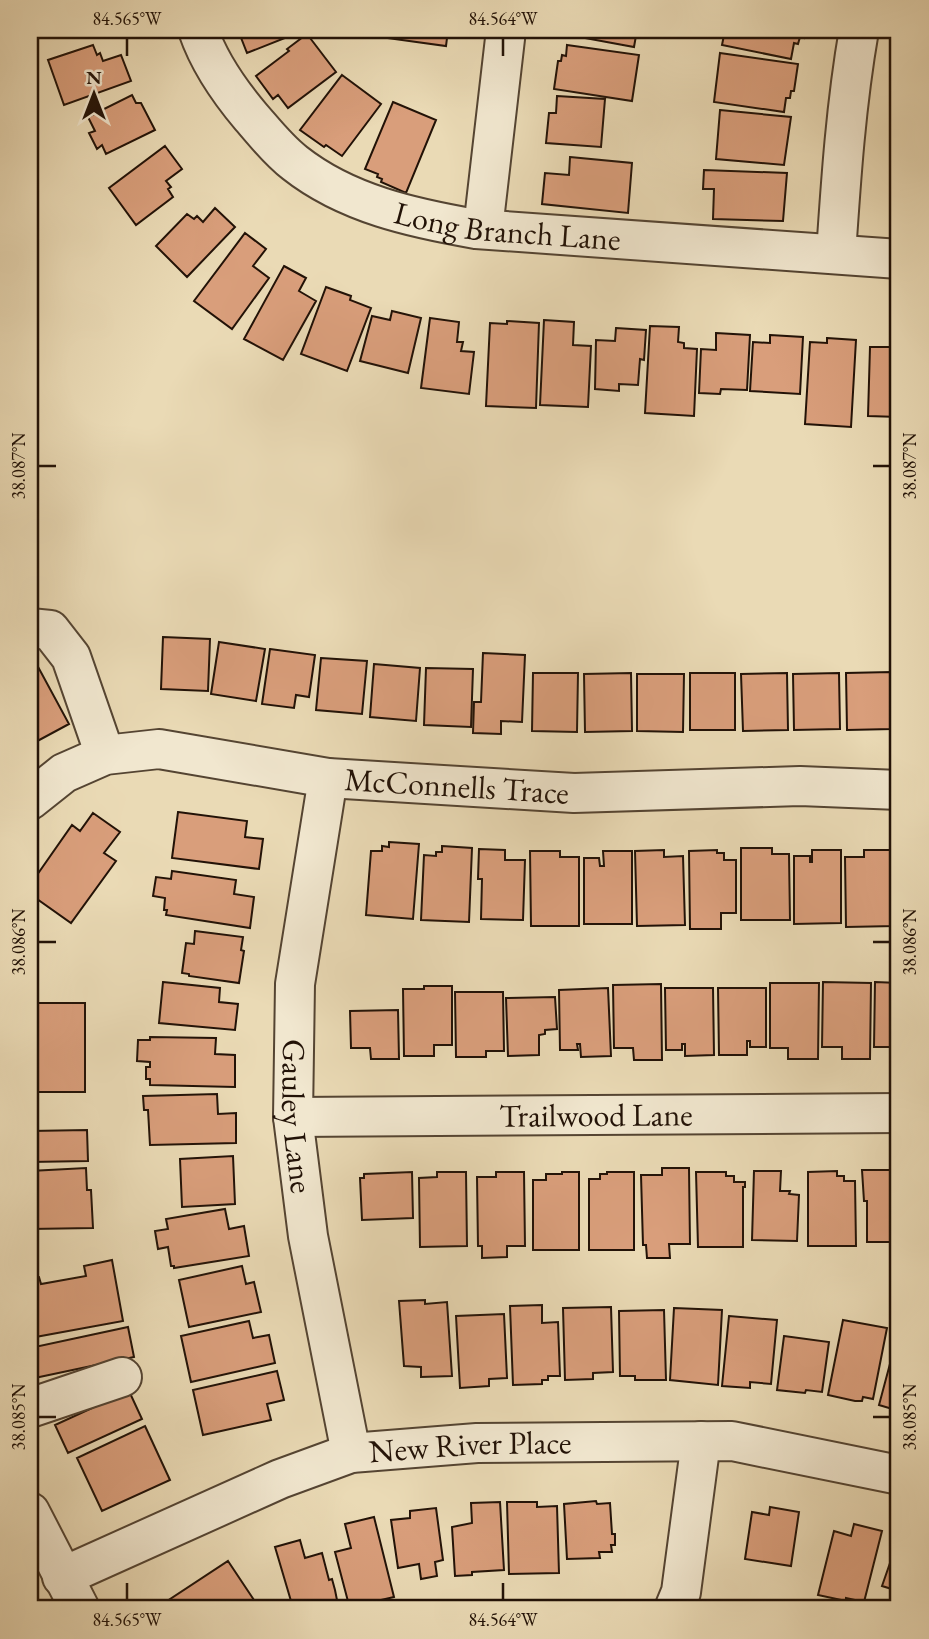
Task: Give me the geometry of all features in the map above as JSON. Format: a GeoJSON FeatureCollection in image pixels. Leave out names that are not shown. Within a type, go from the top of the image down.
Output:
{"type":"FeatureCollection","features":[{"type":"Feature","properties":{"kind":"street","name":"Long Branch Lane"},"geometry":{"type":"LineString","coordinates":[[198,30],[216,69],[232,95],[275,145],[320,181],[387,210],[429,221],[482,229],[899,259]]}},
{"type":"Feature","properties":{"kind":"street"},"geometry":{"type":"LineString","coordinates":[[482,229],[506,30]]}},
{"type":"Feature","properties":{"kind":"street"},"geometry":{"type":"LineString","coordinates":[[836,254],[842,158],[859,30]]}},
{"type":"Feature","properties":{"kind":"street"},"geometry":{"type":"LineString","coordinates":[[30,628],[50,630],[71,657],[105,755]]}},
{"type":"Feature","properties":{"kind":"street","name":"McConnells Trace"},"geometry":{"type":"LineString","coordinates":[[30,800],[64,773],[105,755],[159,749],[328,778],[574,793],[800,786],[899,790]]}},
{"type":"Feature","properties":{"kind":"street","name":"Gauley Lane"},"geometry":{"type":"LineString","coordinates":[[328,778],[295,984],[293,1117],[308,1236],[351,1454]]}},
{"type":"Feature","properties":{"kind":"street","name":"Trailwood Lane"},"geometry":{"type":"LineString","coordinates":[[293,1117],[899,1113]]}},
{"type":"Feature","properties":{"kind":"street"},"geometry":{"type":"LineString","coordinates":[[30,1408],[122,1377]]}},
{"type":"Feature","properties":{"kind":"street"},"geometry":{"type":"LineString","coordinates":[[674,1609],[681,1592],[701,1441]]}},
{"type":"Feature","properties":{"kind":"street","name":"New River Place"},"geometry":{"type":"LineString","coordinates":[[62,1577],[280,1479],[351,1454],[477,1443],[732,1441],[899,1475]]}},
{"type":"Feature","properties":{"kind":"street"},"geometry":{"type":"LineString","coordinates":[[30,1512],[80,1609]]}},
{"type":"Feature","properties":{"kind":"building"},"geometry":{"type":"Polygon","coordinates":[[[238,30],[305,30],[247,53],[238,30]]]}},
{"type":"Feature","properties":{"kind":"building"},"geometry":{"type":"Polygon","coordinates":[[[365,30],[448,30],[446,46],[365,35],[365,30]]]}},
{"type":"Feature","properties":{"kind":"building"},"geometry":{"type":"Polygon","coordinates":[[[563,30],[637,30],[634,47],[563,34],[563,30]]]}},
{"type":"Feature","properties":{"kind":"building"},"geometry":{"type":"Polygon","coordinates":[[[725,30],[805,30],[804,38],[800,37],[798,44],[794,43],[791,59],[722,45],[725,30]]]}},
{"type":"Feature","properties":{"kind":"building"},"geometry":{"type":"Polygon","coordinates":[[[307,34],[336,72],[288,108],[278,95],[273,99],[256,76],[307,34]]]}},
{"type":"Feature","properties":{"kind":"building"},"geometry":{"type":"Polygon","coordinates":[[[93,45],[103,61],[121,55],[131,81],[64,105],[48,60],[93,45]]]}},
{"type":"Feature","properties":{"kind":"building"},"geometry":{"type":"Polygon","coordinates":[[[567,45],[639,55],[632,101],[554,89],[558,61],[561,61],[562,55],[566,56],[567,45]]]}},
{"type":"Feature","properties":{"kind":"building"},"geometry":{"type":"Polygon","coordinates":[[[720,53],[798,64],[794,91],[791,91],[790,98],[786,98],[784,112],[714,102],[720,53]]]}},
{"type":"Feature","properties":{"kind":"building"},"geometry":{"type":"Polygon","coordinates":[[[342,75],[381,104],[342,156],[300,130],[342,75]]]}},
{"type":"Feature","properties":{"kind":"building"},"geometry":{"type":"Polygon","coordinates":[[[132,95],[136,103],[141,103],[155,130],[106,154],[102,145],[97,149],[89,133],[95,131],[88,117],[132,95]]]}},
{"type":"Feature","properties":{"kind":"building"},"geometry":{"type":"Polygon","coordinates":[[[557,96],[605,99],[601,147],[546,143],[549,113],[556,113],[557,96]]]}},
{"type":"Feature","properties":{"kind":"building"},"geometry":{"type":"Polygon","coordinates":[[[393,102],[436,120],[406,193],[381,182],[378,174],[365,169],[393,102]]]}},
{"type":"Feature","properties":{"kind":"building"},"geometry":{"type":"Polygon","coordinates":[[[720,110],[791,117],[784,165],[716,159],[720,110]]]}},
{"type":"Feature","properties":{"kind":"building"},"geometry":{"type":"Polygon","coordinates":[[[165,146],[182,169],[166,181],[171,187],[168,189],[173,197],[136,225],[109,188],[165,146]]]}},
{"type":"Feature","properties":{"kind":"building"},"geometry":{"type":"Polygon","coordinates":[[[570,157],[632,163],[628,213],[542,204],[545,173],[569,175],[570,157]]]}},
{"type":"Feature","properties":{"kind":"building"},"geometry":{"type":"Polygon","coordinates":[[[704,170],[787,173],[783,221],[713,219],[714,189],[703,189],[704,170]]]}},
{"type":"Feature","properties":{"kind":"building"},"geometry":{"type":"Polygon","coordinates":[[[215,208],[235,227],[187,277],[156,246],[187,214],[194,219],[197,216],[203,222],[215,208]]]}},
{"type":"Feature","properties":{"kind":"building"},"geometry":{"type":"Polygon","coordinates":[[[245,233],[266,249],[253,266],[269,278],[232,329],[194,301],[245,233]]]}},
{"type":"Feature","properties":{"kind":"building"},"geometry":{"type":"Polygon","coordinates":[[[284,266],[306,278],[299,291],[316,301],[283,360],[244,339],[284,266]]]}},
{"type":"Feature","properties":{"kind":"building"},"geometry":{"type":"Polygon","coordinates":[[[326,287],[351,296],[350,300],[371,308],[347,371],[301,354],[326,287]]]}},
{"type":"Feature","properties":{"kind":"building"},"geometry":{"type":"Polygon","coordinates":[[[392,311],[421,318],[408,373],[360,361],[372,316],[390,320],[392,311]]]}},
{"type":"Feature","properties":{"kind":"building"},"geometry":{"type":"Polygon","coordinates":[[[430,318],[459,322],[457,342],[463,342],[461,351],[474,352],[469,394],[421,388],[430,318]]]}},
{"type":"Feature","properties":{"kind":"building"},"geometry":{"type":"Polygon","coordinates":[[[544,320],[574,322],[573,345],[591,346],[588,407],[540,405],[544,320]]]}},
{"type":"Feature","properties":{"kind":"building"},"geometry":{"type":"Polygon","coordinates":[[[507,321],[539,323],[536,408],[486,406],[490,323],[507,324],[507,321]]]}},
{"type":"Feature","properties":{"kind":"building"},"geometry":{"type":"Polygon","coordinates":[[[650,326],[679,327],[678,342],[684,343],[684,348],[697,349],[694,416],[645,413],[650,326]]]}},
{"type":"Feature","properties":{"kind":"building"},"geometry":{"type":"Polygon","coordinates":[[[616,328],[646,330],[644,360],[640,359],[638,385],[619,384],[619,391],[595,389],[596,340],[615,341],[616,328]]]}},
{"type":"Feature","properties":{"kind":"building"},"geometry":{"type":"Polygon","coordinates":[[[716,333],[750,335],[747,390],[721,389],[720,394],[699,393],[701,349],[716,350],[716,333]]]}},
{"type":"Feature","properties":{"kind":"building"},"geometry":{"type":"Polygon","coordinates":[[[770,335],[803,337],[800,394],[750,391],[753,342],[770,343],[770,335]]]}},
{"type":"Feature","properties":{"kind":"building"},"geometry":{"type":"Polygon","coordinates":[[[827,338],[856,340],[851,427],[805,424],[810,342],[827,343],[827,338]]]}},
{"type":"Feature","properties":{"kind":"building"},"geometry":{"type":"Polygon","coordinates":[[[891,341],[899,342],[899,417],[868,416],[870,347],[891,347],[891,341]]]}},
{"type":"Feature","properties":{"kind":"building"},"geometry":{"type":"Polygon","coordinates":[[[163,637],[210,639],[208,691],[161,689],[163,637]]]}},
{"type":"Feature","properties":{"kind":"building"},"geometry":{"type":"Polygon","coordinates":[[[219,642],[265,649],[256,701],[211,694],[219,642]]]}},
{"type":"Feature","properties":{"kind":"building"},"geometry":{"type":"Polygon","coordinates":[[[270,649],[315,655],[309,697],[296,695],[294,708],[262,704],[270,649]]]}},
{"type":"Feature","properties":{"kind":"building"},"geometry":{"type":"Polygon","coordinates":[[[30,652],[69,724],[30,745],[30,652]]]}},
{"type":"Feature","properties":{"kind":"building"},"geometry":{"type":"Polygon","coordinates":[[[483,653],[525,655],[522,722],[501,721],[501,734],[473,733],[474,702],[481,702],[483,653]]]}},
{"type":"Feature","properties":{"kind":"building"},"geometry":{"type":"Polygon","coordinates":[[[899,657],[899,720],[897,720],[899,657]]]}},
{"type":"Feature","properties":{"kind":"building"},"geometry":{"type":"Polygon","coordinates":[[[321,658],[367,661],[362,714],[316,710],[321,658]]]}},
{"type":"Feature","properties":{"kind":"building"},"geometry":{"type":"Polygon","coordinates":[[[374,664],[420,668],[416,721],[370,717],[374,664]]]}},
{"type":"Feature","properties":{"kind":"building"},"geometry":{"type":"Polygon","coordinates":[[[426,668],[473,669],[471,727],[424,725],[426,668]]]}},
{"type":"Feature","properties":{"kind":"building"},"geometry":{"type":"Polygon","coordinates":[[[891,672],[892,729],[847,730],[846,673],[891,672]]]}},
{"type":"Feature","properties":{"kind":"building"},"geometry":{"type":"Polygon","coordinates":[[[533,673],[578,673],[577,732],[532,731],[533,673]]]}},
{"type":"Feature","properties":{"kind":"building"},"geometry":{"type":"Polygon","coordinates":[[[631,673],[632,731],[585,732],[584,674],[631,673]]]}},
{"type":"Feature","properties":{"kind":"building"},"geometry":{"type":"Polygon","coordinates":[[[690,673],[735,673],[735,730],[690,730],[690,673]]]}},
{"type":"Feature","properties":{"kind":"building"},"geometry":{"type":"Polygon","coordinates":[[[787,673],[788,730],[743,731],[741,674],[787,673]]]}},
{"type":"Feature","properties":{"kind":"building"},"geometry":{"type":"Polygon","coordinates":[[[839,673],[840,729],[794,730],[793,674],[839,673]]]}},
{"type":"Feature","properties":{"kind":"building"},"geometry":{"type":"Polygon","coordinates":[[[637,674],[684,674],[683,732],[637,731],[637,674]]]}},
{"type":"Feature","properties":{"kind":"building"},"geometry":{"type":"Polygon","coordinates":[[[178,812],[247,821],[245,837],[263,839],[259,869],[172,858],[178,812]]]}},
{"type":"Feature","properties":{"kind":"building"},"geometry":{"type":"Polygon","coordinates":[[[93,813],[120,832],[104,853],[116,861],[71,923],[30,894],[30,885],[72,825],[80,831],[93,813]]]}},
{"type":"Feature","properties":{"kind":"building"},"geometry":{"type":"Polygon","coordinates":[[[389,842],[419,844],[413,919],[366,915],[371,851],[382,851],[382,846],[389,847],[389,842]]]}},
{"type":"Feature","properties":{"kind":"building"},"geometry":{"type":"Polygon","coordinates":[[[442,846],[472,848],[469,922],[421,920],[424,855],[436,856],[436,852],[442,852],[442,846]]]}},
{"type":"Feature","properties":{"kind":"building"},"geometry":{"type":"Polygon","coordinates":[[[741,848],[772,848],[772,854],[789,854],[790,920],[741,920],[741,848]]]}},
{"type":"Feature","properties":{"kind":"building"},"geometry":{"type":"Polygon","coordinates":[[[479,849],[505,850],[505,860],[525,860],[523,920],[481,919],[482,879],[478,879],[479,849]]]}},
{"type":"Feature","properties":{"kind":"building"},"geometry":{"type":"Polygon","coordinates":[[[664,850],[664,857],[683,856],[685,925],[637,926],[635,851],[664,850]]]}},
{"type":"Feature","properties":{"kind":"building"},"geometry":{"type":"Polygon","coordinates":[[[717,850],[717,853],[724,853],[724,860],[736,860],[736,913],[721,913],[721,929],[690,929],[689,851],[717,850]]]}},
{"type":"Feature","properties":{"kind":"building"},"geometry":{"type":"Polygon","coordinates":[[[812,850],[841,850],[841,923],[794,924],[794,856],[810,856],[812,862],[812,850]]]}},
{"type":"Feature","properties":{"kind":"building"},"geometry":{"type":"Polygon","coordinates":[[[864,850],[894,850],[895,926],[846,927],[845,857],[864,857],[864,850]]]}},
{"type":"Feature","properties":{"kind":"building"},"geometry":{"type":"Polygon","coordinates":[[[530,851],[560,851],[560,857],[579,857],[579,926],[531,926],[530,851]]]}},
{"type":"Feature","properties":{"kind":"building"},"geometry":{"type":"Polygon","coordinates":[[[603,851],[632,851],[632,924],[584,924],[584,858],[599,858],[600,866],[604,866],[603,851]]]}},
{"type":"Feature","properties":{"kind":"building"},"geometry":{"type":"Polygon","coordinates":[[[172,871],[236,880],[234,894],[254,897],[250,928],[166,915],[165,898],[153,896],[156,877],[171,879],[172,871]]]}},
{"type":"Feature","properties":{"kind":"building"},"geometry":{"type":"Polygon","coordinates":[[[195,931],[243,937],[241,950],[244,951],[239,983],[182,973],[186,943],[194,944],[195,931]]]}},
{"type":"Feature","properties":{"kind":"building"},"geometry":{"type":"Polygon","coordinates":[[[163,982],[220,988],[219,1002],[238,1004],[235,1030],[159,1023],[163,982]]]}},
{"type":"Feature","properties":{"kind":"building"},"geometry":{"type":"Polygon","coordinates":[[[823,982],[871,983],[870,1059],[842,1059],[842,1047],[822,1047],[823,982]]]}},
{"type":"Feature","properties":{"kind":"building"},"geometry":{"type":"Polygon","coordinates":[[[875,982],[899,983],[899,1057],[893,1057],[893,1047],[874,1047],[875,982]]]}},
{"type":"Feature","properties":{"kind":"building"},"geometry":{"type":"Polygon","coordinates":[[[770,983],[819,983],[818,1059],[788,1059],[788,1048],[770,1048],[770,983]]]}},
{"type":"Feature","properties":{"kind":"building"},"geometry":{"type":"Polygon","coordinates":[[[661,984],[662,1060],[634,1060],[633,1048],[614,1048],[613,985],[661,984]]]}},
{"type":"Feature","properties":{"kind":"building"},"geometry":{"type":"Polygon","coordinates":[[[424,986],[452,986],[452,1045],[434,1045],[434,1056],[404,1056],[403,989],[424,989],[424,986]]]}},
{"type":"Feature","properties":{"kind":"building"},"geometry":{"type":"Polygon","coordinates":[[[608,988],[611,1056],[581,1057],[580,1044],[577,1044],[578,1050],[560,1050],[559,990],[608,988]]]}},
{"type":"Feature","properties":{"kind":"building"},"geometry":{"type":"Polygon","coordinates":[[[665,988],[713,988],[714,1055],[685,1056],[685,1044],[682,1044],[682,1050],[666,1050],[665,988]]]}},
{"type":"Feature","properties":{"kind":"building"},"geometry":{"type":"Polygon","coordinates":[[[718,988],[766,988],[766,1047],[750,1047],[750,1041],[747,1041],[747,1055],[719,1055],[718,988]]]}},
{"type":"Feature","properties":{"kind":"building"},"geometry":{"type":"Polygon","coordinates":[[[455,992],[503,992],[504,1051],[486,1051],[486,1057],[456,1057],[455,992]]]}},
{"type":"Feature","properties":{"kind":"building"},"geometry":{"type":"Polygon","coordinates":[[[555,997],[557,1029],[545,1030],[545,1034],[539,1035],[539,1055],[508,1056],[506,998],[555,997]]]}},
{"type":"Feature","properties":{"kind":"building"},"geometry":{"type":"Polygon","coordinates":[[[30,1003],[85,1003],[85,1092],[30,1092],[30,1003]]]}},
{"type":"Feature","properties":{"kind":"building"},"geometry":{"type":"Polygon","coordinates":[[[398,1010],[399,1059],[371,1059],[370,1048],[351,1048],[350,1011],[398,1010]]]}},
{"type":"Feature","properties":{"kind":"building"},"geometry":{"type":"Polygon","coordinates":[[[150,1037],[216,1038],[215,1054],[235,1055],[235,1087],[150,1085],[150,1079],[146,1079],[146,1067],[150,1067],[150,1062],[137,1061],[138,1040],[150,1040],[150,1037]]]}},
{"type":"Feature","properties":{"kind":"building"},"geometry":{"type":"Polygon","coordinates":[[[217,1094],[218,1114],[236,1113],[236,1143],[150,1145],[148,1110],[144,1110],[143,1096],[217,1094]]]}},
{"type":"Feature","properties":{"kind":"building"},"geometry":{"type":"Polygon","coordinates":[[[87,1130],[88,1161],[30,1162],[30,1131],[87,1130]]]}},
{"type":"Feature","properties":{"kind":"building"},"geometry":{"type":"Polygon","coordinates":[[[233,1156],[235,1204],[182,1207],[180,1159],[233,1156]]]}},
{"type":"Feature","properties":{"kind":"building"},"geometry":{"type":"Polygon","coordinates":[[[86,1168],[87,1190],[91,1190],[93,1228],[30,1229],[30,1171],[86,1168]]]}},
{"type":"Feature","properties":{"kind":"building"},"geometry":{"type":"Polygon","coordinates":[[[662,1168],[689,1168],[690,1244],[669,1244],[670,1258],[647,1258],[646,1245],[643,1245],[641,1175],[662,1175],[662,1168]]]}},
{"type":"Feature","properties":{"kind":"building"},"geometry":{"type":"Polygon","coordinates":[[[862,1170],[890,1170],[890,1179],[899,1179],[899,1242],[867,1242],[867,1201],[864,1201],[862,1170]]]}},
{"type":"Feature","properties":{"kind":"building"},"geometry":{"type":"Polygon","coordinates":[[[754,1171],[781,1171],[780,1191],[799,1195],[797,1241],[752,1240],[754,1171]]]}},
{"type":"Feature","properties":{"kind":"building"},"geometry":{"type":"Polygon","coordinates":[[[837,1171],[837,1176],[844,1176],[844,1181],[855,1181],[856,1246],[808,1246],[808,1172],[837,1171]]]}},
{"type":"Feature","properties":{"kind":"building"},"geometry":{"type":"Polygon","coordinates":[[[412,1172],[413,1218],[362,1220],[360,1178],[364,1178],[364,1174],[412,1172]]]}},
{"type":"Feature","properties":{"kind":"building"},"geometry":{"type":"Polygon","coordinates":[[[437,1172],[466,1172],[467,1246],[420,1247],[419,1178],[437,1177],[437,1172]]]}},
{"type":"Feature","properties":{"kind":"building"},"geometry":{"type":"Polygon","coordinates":[[[496,1172],[524,1172],[525,1246],[507,1246],[507,1257],[482,1258],[482,1246],[478,1246],[477,1177],[496,1177],[496,1172]]]}},
{"type":"Feature","properties":{"kind":"building"},"geometry":{"type":"Polygon","coordinates":[[[579,1172],[579,1250],[533,1250],[533,1180],[546,1180],[546,1174],[579,1172]]]}},
{"type":"Feature","properties":{"kind":"building"},"geometry":{"type":"Polygon","coordinates":[[[634,1172],[634,1250],[589,1250],[589,1179],[600,1179],[600,1174],[634,1172]]]}},
{"type":"Feature","properties":{"kind":"building"},"geometry":{"type":"Polygon","coordinates":[[[696,1172],[726,1172],[726,1176],[734,1176],[734,1182],[745,1182],[743,1247],[698,1247],[696,1172]]]}},
{"type":"Feature","properties":{"kind":"building"},"geometry":{"type":"Polygon","coordinates":[[[225,1209],[229,1229],[244,1226],[249,1256],[174,1268],[171,1266],[168,1247],[158,1249],[155,1231],[168,1229],[166,1219],[225,1209]]]}},
{"type":"Feature","properties":{"kind":"building"},"geometry":{"type":"Polygon","coordinates":[[[112,1260],[123,1321],[30,1338],[30,1278],[39,1277],[41,1284],[86,1276],[84,1266],[112,1260]]]}},
{"type":"Feature","properties":{"kind":"building"},"geometry":{"type":"Polygon","coordinates":[[[242,1266],[246,1284],[254,1282],[261,1312],[189,1327],[179,1280],[242,1266]]]}},
{"type":"Feature","properties":{"kind":"building"},"geometry":{"type":"Polygon","coordinates":[[[425,1300],[425,1304],[447,1302],[452,1376],[421,1377],[421,1367],[404,1366],[399,1301],[425,1300]]]}},
{"type":"Feature","properties":{"kind":"building"},"geometry":{"type":"Polygon","coordinates":[[[542,1305],[542,1323],[558,1322],[560,1376],[548,1376],[548,1380],[542,1380],[542,1384],[513,1385],[510,1306],[542,1305]]]}},
{"type":"Feature","properties":{"kind":"building"},"geometry":{"type":"Polygon","coordinates":[[[611,1307],[613,1372],[593,1373],[593,1379],[565,1380],[563,1308],[611,1307]]]}},
{"type":"Feature","properties":{"kind":"building"},"geometry":{"type":"Polygon","coordinates":[[[674,1308],[722,1310],[718,1385],[670,1380],[674,1308]]]}},
{"type":"Feature","properties":{"kind":"building"},"geometry":{"type":"Polygon","coordinates":[[[664,1310],[666,1380],[635,1380],[635,1376],[620,1376],[619,1311],[664,1310]]]}},
{"type":"Feature","properties":{"kind":"building"},"geometry":{"type":"Polygon","coordinates":[[[504,1314],[507,1378],[489,1379],[489,1386],[460,1388],[456,1316],[504,1314]]]}},
{"type":"Feature","properties":{"kind":"building"},"geometry":{"type":"Polygon","coordinates":[[[729,1316],[777,1320],[771,1384],[750,1382],[750,1388],[722,1386],[729,1316]]]}},
{"type":"Feature","properties":{"kind":"building"},"geometry":{"type":"Polygon","coordinates":[[[843,1320],[887,1328],[873,1399],[863,1397],[862,1401],[855,1401],[828,1395],[843,1320]]]}},
{"type":"Feature","properties":{"kind":"building"},"geometry":{"type":"Polygon","coordinates":[[[249,1321],[253,1338],[269,1335],[275,1363],[191,1382],[181,1336],[249,1321]]]}},
{"type":"Feature","properties":{"kind":"building"},"geometry":{"type":"Polygon","coordinates":[[[128,1327],[134,1357],[30,1379],[30,1348],[128,1327]]]}},
{"type":"Feature","properties":{"kind":"building"},"geometry":{"type":"Polygon","coordinates":[[[899,1330],[899,1411],[879,1405],[899,1330]]]}},
{"type":"Feature","properties":{"kind":"building"},"geometry":{"type":"Polygon","coordinates":[[[784,1336],[829,1342],[822,1392],[777,1390],[784,1336]]]}},
{"type":"Feature","properties":{"kind":"building"},"geometry":{"type":"Polygon","coordinates":[[[277,1371],[284,1400],[267,1404],[271,1420],[203,1435],[193,1390],[277,1371]]]}},
{"type":"Feature","properties":{"kind":"building"},"geometry":{"type":"Polygon","coordinates":[[[129,1391],[142,1419],[68,1453],[55,1425],[129,1391]]]}},
{"type":"Feature","properties":{"kind":"building"},"geometry":{"type":"Polygon","coordinates":[[[145,1426],[170,1480],[102,1511],[77,1458],[145,1426]]]}},
{"type":"Feature","properties":{"kind":"building"},"geometry":{"type":"Polygon","coordinates":[[[596,1501],[597,1504],[610,1503],[612,1534],[615,1534],[615,1545],[611,1545],[612,1552],[599,1552],[600,1558],[567,1559],[564,1504],[596,1501]]]}},
{"type":"Feature","properties":{"kind":"building"},"geometry":{"type":"Polygon","coordinates":[[[500,1502],[504,1570],[455,1576],[452,1527],[472,1523],[471,1503],[500,1502]]]}},
{"type":"Feature","properties":{"kind":"building"},"geometry":{"type":"Polygon","coordinates":[[[507,1502],[537,1502],[537,1507],[557,1506],[559,1573],[509,1574],[507,1502]]]}},
{"type":"Feature","properties":{"kind":"building"},"geometry":{"type":"Polygon","coordinates":[[[770,1507],[799,1512],[791,1566],[745,1559],[752,1512],[769,1515],[770,1507]]]}},
{"type":"Feature","properties":{"kind":"building"},"geometry":{"type":"Polygon","coordinates":[[[436,1508],[443,1560],[435,1562],[437,1576],[421,1579],[419,1564],[398,1568],[391,1520],[410,1518],[410,1511],[436,1508]]]}},
{"type":"Feature","properties":{"kind":"building"},"geometry":{"type":"Polygon","coordinates":[[[374,1517],[394,1597],[368,1603],[370,1609],[350,1609],[335,1552],[351,1548],[345,1524],[374,1517]]]}},
{"type":"Feature","properties":{"kind":"building"},"geometry":{"type":"Polygon","coordinates":[[[854,1524],[882,1531],[864,1602],[818,1595],[834,1531],[851,1536],[854,1524]]]}},
{"type":"Feature","properties":{"kind":"building"},"geometry":{"type":"Polygon","coordinates":[[[300,1540],[305,1558],[322,1553],[329,1580],[332,1579],[335,1590],[338,1605],[335,1606],[336,1609],[291,1609],[275,1547],[300,1540]]]}},
{"type":"Feature","properties":{"kind":"building"},"geometry":{"type":"Polygon","coordinates":[[[898,1540],[899,1598],[893,1596],[895,1590],[882,1586],[898,1540]]]}},
{"type":"Feature","properties":{"kind":"building"},"geometry":{"type":"Polygon","coordinates":[[[228,1561],[260,1609],[155,1609],[228,1561]]]}}]}
